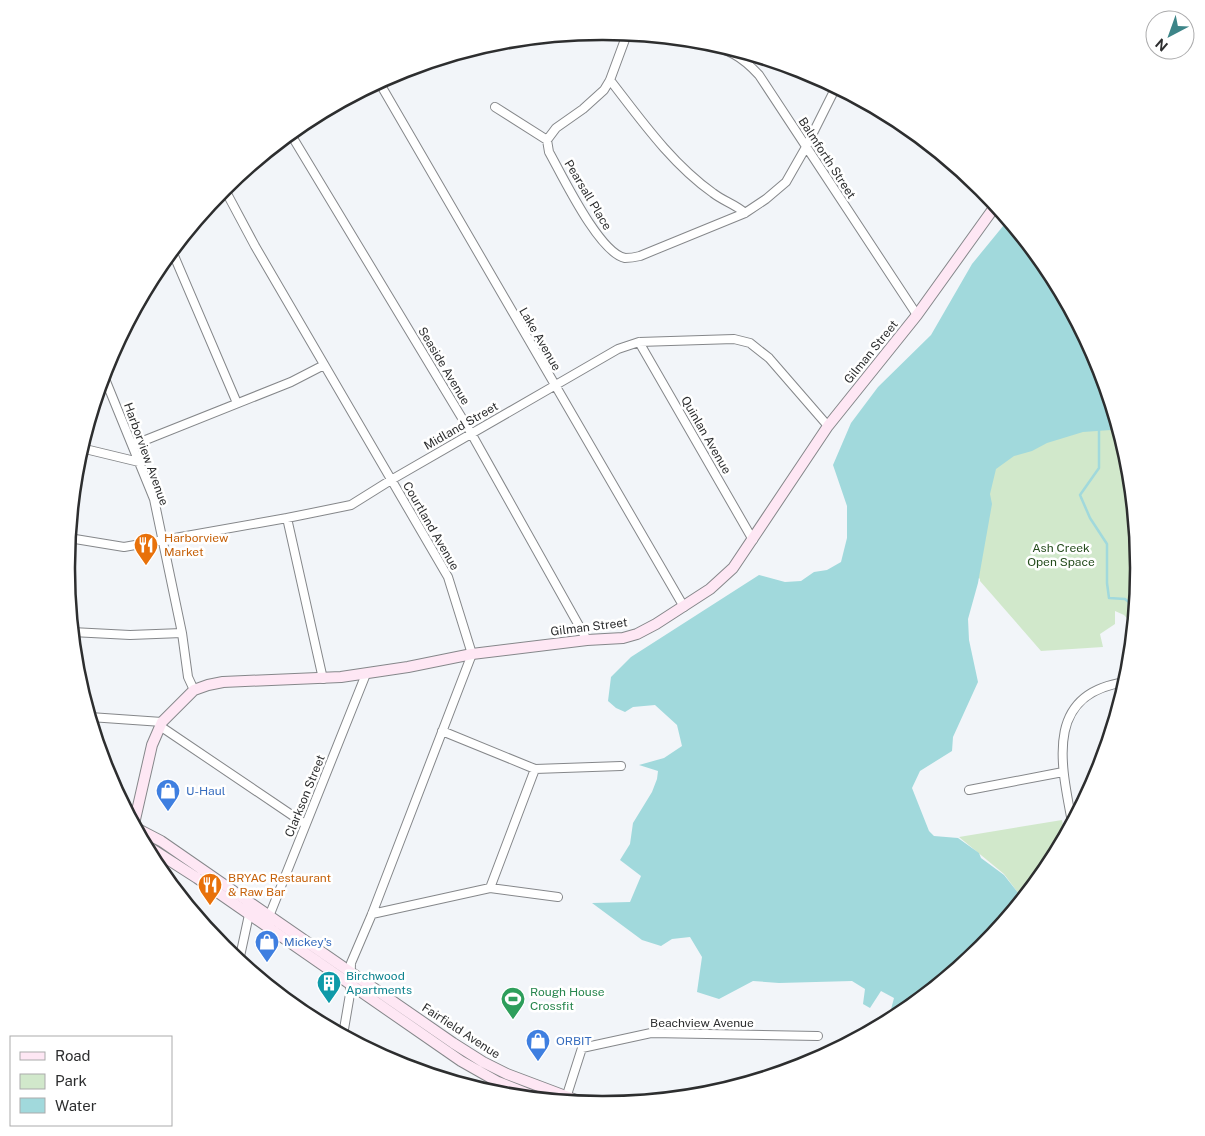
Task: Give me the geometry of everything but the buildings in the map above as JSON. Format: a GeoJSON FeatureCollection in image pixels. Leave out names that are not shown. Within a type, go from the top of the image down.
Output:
{"type":"FeatureCollection","features":[{"type":"Feature","properties":{"kind":"street"},"geometry":{"type":"LineString","coordinates":[[495,106],[547,140],[556,128],[594,100],[610,80],[625,41]]}},
{"type":"Feature","properties":{"kind":"street","name":"Balmforth Street"},"geometry":{"type":"LineString","coordinates":[[743,59],[759,75],[917,315]]}},
{"type":"Feature","properties":{"kind":"street"},"geometry":{"type":"LineString","coordinates":[[610,80],[657,141],[714,194],[737,205],[745,213]]}},
{"type":"Feature","properties":{"kind":"street","name":"Lake Avenue"},"geometry":{"type":"LineString","coordinates":[[382,88],[684,607]]}},
{"type":"Feature","properties":{"kind":"street","name":"Pearsall Place"},"geometry":{"type":"LineString","coordinates":[[547,140],[549,152],[596,234],[611,251],[625,258],[640,256],[745,213],[766,199],[786,182],[833,93]]}},
{"type":"Feature","properties":{"kind":"street","name":"Seaside Avenue"},"geometry":{"type":"LineString","coordinates":[[294,140],[472,433],[587,640]]}},
{"type":"Feature","properties":{"kind":"street","name":"Courtland Avenue"},"geometry":{"type":"LineString","coordinates":[[228,196],[448,577],[472,654]]}},
{"type":"Feature","properties":{"kind":"street","name":"Gilman Street"},"geometry":{"type":"LineString","coordinates":[[137,817],[152,745],[161,724],[194,690],[224,682],[323,679],[366,674],[472,654],[618,638],[637,634],[656,624],[710,589],[732,568],[753,540],[828,426],[917,315],[991,212]]}},
{"type":"Feature","properties":{"kind":"street"},"geometry":{"type":"LineString","coordinates":[[175,259],[238,403]]}},
{"type":"Feature","properties":{"kind":"street","name":"Midland Street"},"geometry":{"type":"LineString","coordinates":[[76,539],[124,547],[351,505],[618,349],[639,342],[734,339],[750,344],[768,358],[828,426]]}},
{"type":"Feature","properties":{"kind":"street","name":"Quinlan Avenue"},"geometry":{"type":"LineString","coordinates":[[639,342],[753,540]]}},
{"type":"Feature","properties":{"kind":"street"},"geometry":{"type":"LineString","coordinates":[[133,445],[291,382],[324,364]]}},
{"type":"Feature","properties":{"kind":"street","name":"Harborview Avenue"},"geometry":{"type":"LineString","coordinates":[[108,385],[154,499],[182,633],[188,677],[194,690]]}},
{"type":"Feature","properties":{"kind":"street"},"geometry":{"type":"LineString","coordinates":[[88,450],[139,462]]}},
{"type":"Feature","properties":{"kind":"street"},"geometry":{"type":"LineString","coordinates":[[287,518],[323,679]]}},
{"type":"Feature","properties":{"kind":"street"},"geometry":{"type":"LineString","coordinates":[[79,632],[130,635],[182,633]]}},
{"type":"Feature","properties":{"kind":"street"},"geometry":{"type":"LineString","coordinates":[[343,1028],[350,994],[351,963],[372,914],[472,654]]}},
{"type":"Feature","properties":{"kind":"street","name":"Clarkson Street"},"geometry":{"type":"LineString","coordinates":[[266,926],[366,674]]}},
{"type":"Feature","properties":{"kind":"street"},"geometry":{"type":"LineString","coordinates":[[1070,813],[1063,772],[1062,738],[1069,718],[1076,708],[1091,694],[1111,684],[1118,683]]}},
{"type":"Feature","properties":{"kind":"street"},"geometry":{"type":"LineString","coordinates":[[96,718],[161,724],[305,824]]}},
{"type":"Feature","properties":{"kind":"street"},"geometry":{"type":"LineString","coordinates":[[442,731],[535,768],[621,766]]}},
{"type":"Feature","properties":{"kind":"street"},"geometry":{"type":"LineString","coordinates":[[490,888],[535,768]]}},
{"type":"Feature","properties":{"kind":"street"},"geometry":{"type":"LineString","coordinates":[[969,790],[1063,772]]}},
{"type":"Feature","properties":{"kind":"street","name":"Fairfield Avenue"},"geometry":{"type":"LineString","coordinates":[[150,840],[161,841],[251,909],[266,926],[461,1061],[512,1088]]}},
{"type":"Feature","properties":{"kind":"street"},"geometry":{"type":"LineString","coordinates":[[372,914],[490,888],[558,897]]}},
{"type":"Feature","properties":{"kind":"street"},"geometry":{"type":"LineString","coordinates":[[241,952],[251,909]]}},
{"type":"Feature","properties":{"kind":"street","name":"Fairfield Avenue"},"geometry":{"type":"LineString","coordinates":[[251,909],[269,915],[467,1052],[507,1074],[554,1093]]}},
{"type":"Feature","properties":{"kind":"street"},"geometry":{"type":"LineString","coordinates":[[398,1017],[404,1008]]}},
{"type":"Feature","properties":{"kind":"street","name":"Beachview Avenue"},"geometry":{"type":"LineString","coordinates":[[566,1095],[582,1048],[651,1033],[818,1036]]}},
{"type":"Feature","properties":{"kind":"street"},"geometry":{"type":"LineString","coordinates":[[461,1061],[467,1052]]}},
{"type":"Feature","properties":{"kind":"street"},"geometry":{"type":"LineString","coordinates":[[534,1091],[535,1084]]}},
{"type":"Feature","properties":{"kind":"green space","name":"Ash Creek Open Space"},"geometry":{"type":"Polygon","coordinates":[[[1107,414],[1113,431],[1126,499],[1130,568],[1128,619],[1115,611],[1115,624],[1100,634],[1103,647],[1041,651],[972,572],[993,464],[1107,414]]]}},
{"type":"Feature","properties":{"kind":"green space"},"geometry":{"type":"Polygon","coordinates":[[[1062,820],[1063,826],[1042,861],[1018,893],[1004,874],[959,837],[1062,820]]]}},
{"type":"Feature","properties":{"kind":"water"},"geometry":{"type":"Polygon","coordinates":[[[1003,226],[1042,275],[1060,304],[1090,366],[1112,429],[1083,432],[1047,443],[1032,451],[1014,456],[996,469],[990,494],[992,504],[978,583],[968,619],[969,640],[978,682],[953,737],[952,751],[920,771],[912,788],[929,831],[934,836],[958,838],[1004,875],[1018,893],[976,941],[951,965],[891,1010],[894,998],[881,991],[870,1008],[863,1004],[865,989],[852,981],[779,983],[753,981],[719,999],[697,992],[702,957],[690,937],[672,939],[661,946],[642,940],[592,903],[630,902],[641,876],[620,860],[630,844],[633,823],[652,792],[658,771],[639,765],[664,758],[682,746],[677,725],[655,705],[633,707],[625,712],[616,708],[608,701],[611,677],[631,657],[759,575],[785,582],[801,581],[814,572],[827,570],[841,562],[847,538],[847,506],[833,465],[851,423],[878,387],[931,335],[972,264],[1003,226]]]}},
{"type":"Feature","properties":{"kind":"waterway"},"geometry":{"type":"LineString","coordinates":[[1099,429],[1099,468],[1080,495],[1090,518],[1107,544],[1109,598],[1125,599],[1129,602]]}},
{"type":"Feature","properties":{"kind":"place","name":"Harborview Market"},"geometry":{"type":"Point","coordinates":[146,566]}},
{"type":"Feature","properties":{"kind":"place","name":"U-Haul"},"geometry":{"type":"Point","coordinates":[168,812]}},
{"type":"Feature","properties":{"kind":"place","name":"BRYAC Restaurant & Raw Bar"},"geometry":{"type":"Point","coordinates":[210,906]}},
{"type":"Feature","properties":{"kind":"place","name":"Mickey's"},"geometry":{"type":"Point","coordinates":[267,963]}},
{"type":"Feature","properties":{"kind":"place","name":"Birchwood Apartments"},"geometry":{"type":"Point","coordinates":[329,1004]}},
{"type":"Feature","properties":{"kind":"place","name":"Rough House Crossfit"},"geometry":{"type":"Point","coordinates":[513,1020]}},
{"type":"Feature","properties":{"kind":"place","name":"ORBIT"},"geometry":{"type":"Point","coordinates":[538,1062]}}]}
